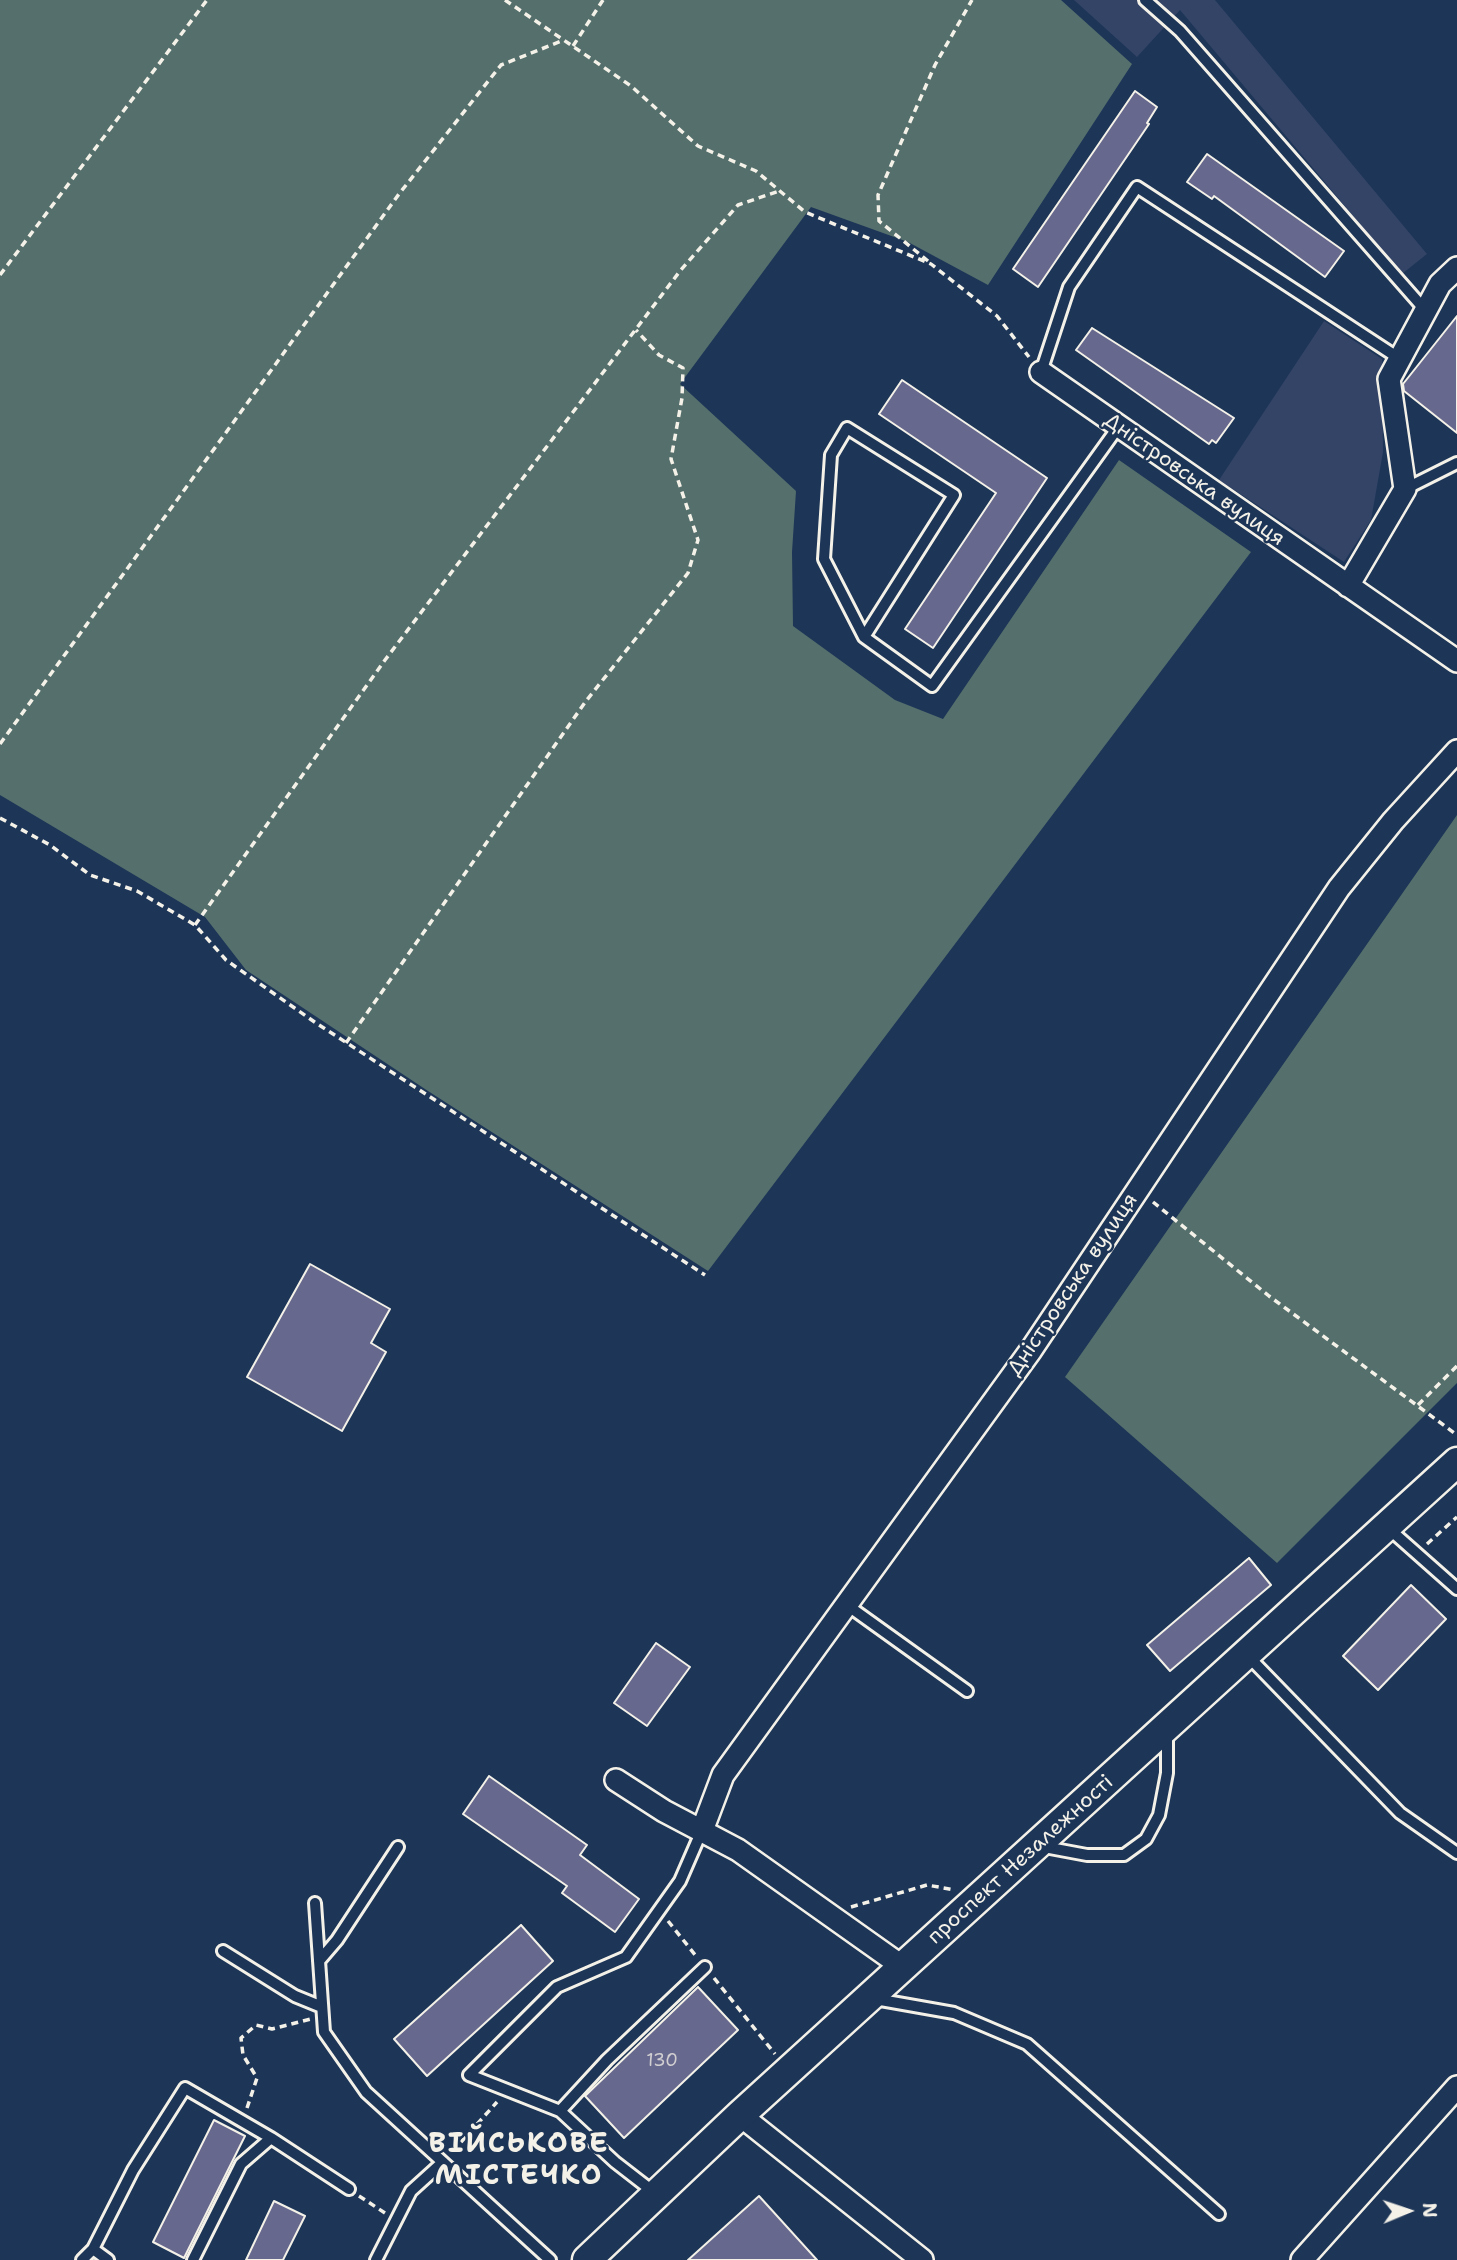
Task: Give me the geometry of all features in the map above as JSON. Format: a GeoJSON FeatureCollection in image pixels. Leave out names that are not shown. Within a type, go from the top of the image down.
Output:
{"type":"FeatureCollection","features":[{"type":"Feature","properties":{"kind":"main road","name":"проспект Незалежності"},"geometry":{"type":"LineString","coordinates":[[587,2260],[740,2115],[1457,1462]]}},
{"type":"Feature","properties":{"kind":"street"},"geometry":{"type":"LineString","coordinates":[[1348,586],[1405,489],[1389,379],[1440,284],[1457,268]]}},
{"type":"Feature","properties":{"kind":"street","name":"Дністровська вулиця"},"geometry":{"type":"LineString","coordinates":[[1041,372],[1457,661]]}},
{"type":"Feature","properties":{"kind":"street","name":"Дністровська вулиця"},"geometry":{"type":"LineString","coordinates":[[703,1828],[723,1775],[1031,1350],[1339,888],[1393,821],[1457,751]]}},
{"type":"Feature","properties":{"kind":"street"},"geometry":{"type":"LineString","coordinates":[[615,1780],[664,1811],[703,1828],[738,1850],[903,1967]]}},
{"type":"Feature","properties":{"kind":"street"},"geometry":{"type":"LineString","coordinates":[[1302,2260],[1457,2087]]}},
{"type":"Feature","properties":{"kind":"street"},"geometry":{"type":"LineString","coordinates":[[740,2115],[922,2260]]}},
{"type":"Feature","properties":{"kind":"lane"},"geometry":{"type":"LineString","coordinates":[[1145,0],[1180,32],[1426,311]]}},
{"type":"Feature","properties":{"kind":"lane"},"geometry":{"type":"LineString","coordinates":[[1041,372],[1069,287],[1138,187],[1400,359]]}},
{"type":"Feature","properties":{"kind":"lane"},"geometry":{"type":"LineString","coordinates":[[864,637],[954,495],[847,428],[831,455],[824,559],[864,637],[932,686],[1119,426]]}},
{"type":"Feature","properties":{"kind":"lane"},"geometry":{"type":"LineString","coordinates":[[1405,489],[1457,463]]}},
{"type":"Feature","properties":{"kind":"lane"},"geometry":{"type":"LineString","coordinates":[[1387,1527],[1457,1589]]}},
{"type":"Feature","properties":{"kind":"lane"},"geometry":{"type":"LineString","coordinates":[[847,1605],[967,1691]]}},
{"type":"Feature","properties":{"kind":"lane"},"geometry":{"type":"LineString","coordinates":[[1246,1654],[1400,1813],[1457,1853]]}},
{"type":"Feature","properties":{"kind":"lane"},"geometry":{"type":"LineString","coordinates":[[1036,1846],[1087,1855],[1124,1855],[1146,1839],[1159,1815],[1167,1773],[1167,1727]]}},
{"type":"Feature","properties":{"kind":"lane"},"geometry":{"type":"LineString","coordinates":[[655,2193],[615,2162],[560,2111],[469,2075],[557,1987],[626,1957],[680,1881],[703,1828]]}},
{"type":"Feature","properties":{"kind":"lane"},"geometry":{"type":"LineString","coordinates":[[319,1961],[337,1940],[398,1847]]}},
{"type":"Feature","properties":{"kind":"lane"},"geometry":{"type":"LineString","coordinates":[[315,1903],[324,2032],[366,2092],[550,2260]]}},
{"type":"Feature","properties":{"kind":"lane"},"geometry":{"type":"LineString","coordinates":[[223,1951],[323,2012]]}},
{"type":"Feature","properties":{"kind":"lane"},"geometry":{"type":"LineString","coordinates":[[560,2111],[607,2060],[705,1967]]}},
{"type":"Feature","properties":{"kind":"lane"},"geometry":{"type":"LineString","coordinates":[[869,1997],[954,2013],[1027,2044],[1219,2214]]}},
{"type":"Feature","properties":{"kind":"lane"},"geometry":{"type":"LineString","coordinates":[[82,2260],[93,2249],[133,2170],[186,2088],[271,2138],[349,2189]]}},
{"type":"Feature","properties":{"kind":"lane"},"geometry":{"type":"LineString","coordinates":[[193,2260],[241,2164],[271,2138]]}},
{"type":"Feature","properties":{"kind":"lane"},"geometry":{"type":"LineString","coordinates":[[376,2260],[411,2191],[443,2162]]}},
{"type":"Feature","properties":{"kind":"lane"},"geometry":{"type":"LineString","coordinates":[[93,2249],[108,2260]]}},
{"type":"Feature","properties":{"kind":"path"},"geometry":{"type":"LineString","coordinates":[[0,275],[207,0]]}},
{"type":"Feature","properties":{"kind":"path"},"geometry":{"type":"LineString","coordinates":[[505,0],[631,86],[698,146],[756,171],[805,212],[932,264]]}},
{"type":"Feature","properties":{"kind":"path"},"geometry":{"type":"LineString","coordinates":[[573,46],[604,0]]}},
{"type":"Feature","properties":{"kind":"path"},"geometry":{"type":"LineString","coordinates":[[972,0],[935,65],[878,195],[878,221],[997,316],[1041,372]]}},
{"type":"Feature","properties":{"kind":"path"},"geometry":{"type":"LineString","coordinates":[[0,744],[399,194],[501,65],[564,40]]}},
{"type":"Feature","properties":{"kind":"path"},"geometry":{"type":"LineString","coordinates":[[195,925],[385,660],[681,271],[738,205],[779,191]]}},
{"type":"Feature","properties":{"kind":"path"},"geometry":{"type":"LineString","coordinates":[[346,1043],[586,701],[688,573],[698,540],[671,458],[682,398],[683,368],[659,355],[636,330]]}},
{"type":"Feature","properties":{"kind":"path"},"geometry":{"type":"LineString","coordinates":[[0,818],[50,845],[90,875],[137,891],[195,925],[226,960],[346,1043],[705,1275]]}},
{"type":"Feature","properties":{"kind":"path"},"geometry":{"type":"LineString","coordinates":[[1138,1190],[1269,1296],[1457,1435]]}},
{"type":"Feature","properties":{"kind":"path"},"geometry":{"type":"LineString","coordinates":[[1418,1405],[1457,1366]]}},
{"type":"Feature","properties":{"kind":"path"},"geometry":{"type":"LineString","coordinates":[[1417,1552],[1457,1517]]}},
{"type":"Feature","properties":{"kind":"path"},"geometry":{"type":"LineString","coordinates":[[829,1914],[926,1885],[958,1890]]}},
{"type":"Feature","properties":{"kind":"path"},"geometry":{"type":"LineString","coordinates":[[660,1911],[776,2055]]}},
{"type":"Feature","properties":{"kind":"path"},"geometry":{"type":"LineString","coordinates":[[243,2122],[257,2078],[243,2055],[241,2038],[256,2025],[272,2029],[323,2012]]}},
{"type":"Feature","properties":{"kind":"path"},"geometry":{"type":"LineString","coordinates":[[443,2162],[508,2091]]}},
{"type":"Feature","properties":{"kind":"path"},"geometry":{"type":"LineString","coordinates":[[349,2189],[396,2221]]}},
{"type":"Feature","properties":{"kind":"shaded area"},"geometry":{"type":"Polygon","coordinates":[[[1074,0],[1215,0],[1427,254],[1402,274],[1180,10],[1137,57],[1074,0]]]}},
{"type":"Feature","properties":{"kind":"shaded area"},"geometry":{"type":"Polygon","coordinates":[[[1324,321],[1382,359],[1383,452],[1371,520],[1344,562],[1219,480],[1324,321]]]}},
{"type":"Feature","properties":{"kind":"green space"},"geometry":{"type":"Polygon","coordinates":[[[0,0],[1061,0],[1132,64],[988,285],[908,242],[811,207],[680,384],[796,491],[792,552],[793,626],[895,700],[943,719],[1119,460],[1251,552],[708,1271],[246,970],[205,917],[0,795],[0,0]]]}},
{"type":"Feature","properties":{"kind":"green space"},"geometry":{"type":"Polygon","coordinates":[[[1457,815],[1457,1383],[1277,1563],[1065,1377],[1457,815]]]}},
{"type":"Feature","properties":{"kind":"building"},"geometry":{"type":"Polygon","coordinates":[[[1135,91],[1157,107],[1147,123],[1149,124],[1038,287],[1013,269],[1135,91]]]}},
{"type":"Feature","properties":{"kind":"building"},"geometry":{"type":"Polygon","coordinates":[[[1207,154],[1344,251],[1325,277],[1214,196],[1212,199],[1187,182],[1207,154]]]}},
{"type":"Feature","properties":{"kind":"building"},"geometry":{"type":"Polygon","coordinates":[[[1457,316],[1457,433],[1404,391],[1403,384],[1457,316]]]}},
{"type":"Feature","properties":{"kind":"building"},"geometry":{"type":"Polygon","coordinates":[[[1092,328],[1234,418],[1216,443],[1212,440],[1209,444],[1076,350],[1092,328]]]}},
{"type":"Feature","properties":{"kind":"building"},"geometry":{"type":"Polygon","coordinates":[[[902,380],[1047,478],[933,648],[905,629],[996,493],[879,414],[902,380]]]}},
{"type":"Feature","properties":{"kind":"building"},"geometry":{"type":"Polygon","coordinates":[[[310,1264],[390,1309],[371,1343],[386,1352],[342,1431],[247,1377],[310,1264]]]}},
{"type":"Feature","properties":{"kind":"building"},"geometry":{"type":"Polygon","coordinates":[[[1249,1558],[1271,1585],[1170,1671],[1147,1645],[1249,1558]]]}},
{"type":"Feature","properties":{"kind":"building"},"geometry":{"type":"Polygon","coordinates":[[[1411,1585],[1446,1619],[1378,1690],[1343,1656],[1411,1585]]]}},
{"type":"Feature","properties":{"kind":"building"},"geometry":{"type":"Polygon","coordinates":[[[656,1643],[690,1667],[647,1726],[614,1703],[656,1643]]]}},
{"type":"Feature","properties":{"kind":"building"},"geometry":{"type":"Polygon","coordinates":[[[489,1776],[587,1845],[580,1855],[639,1899],[615,1932],[562,1893],[567,1886],[463,1814],[489,1776]]]}},
{"type":"Feature","properties":{"kind":"building"},"geometry":{"type":"Polygon","coordinates":[[[521,1925],[553,1961],[427,2076],[394,2039],[521,1925]]]}},
{"type":"Feature","properties":{"kind":"building"},"geometry":{"type":"Polygon","coordinates":[[[698,1987],[738,2030],[624,2138],[585,2096],[698,1987]]]}},
{"type":"Feature","properties":{"kind":"building"},"geometry":{"type":"Polygon","coordinates":[[[214,2120],[245,2136],[184,2258],[153,2242],[214,2120]]]}},
{"type":"Feature","properties":{"kind":"building"},"geometry":{"type":"Polygon","coordinates":[[[759,2196],[817,2260],[688,2260],[759,2196]]]}},
{"type":"Feature","properties":{"kind":"building"},"geometry":{"type":"Polygon","coordinates":[[[274,2201],[305,2216],[283,2260],[246,2260],[274,2201]]]}},
{"type":"Feature","properties":{"kind":"district","name":"ВІЙСЬКОВЕ МІСТЕЧКО"},"geometry":{"type":"Point","coordinates":[519,2161]}}]}
